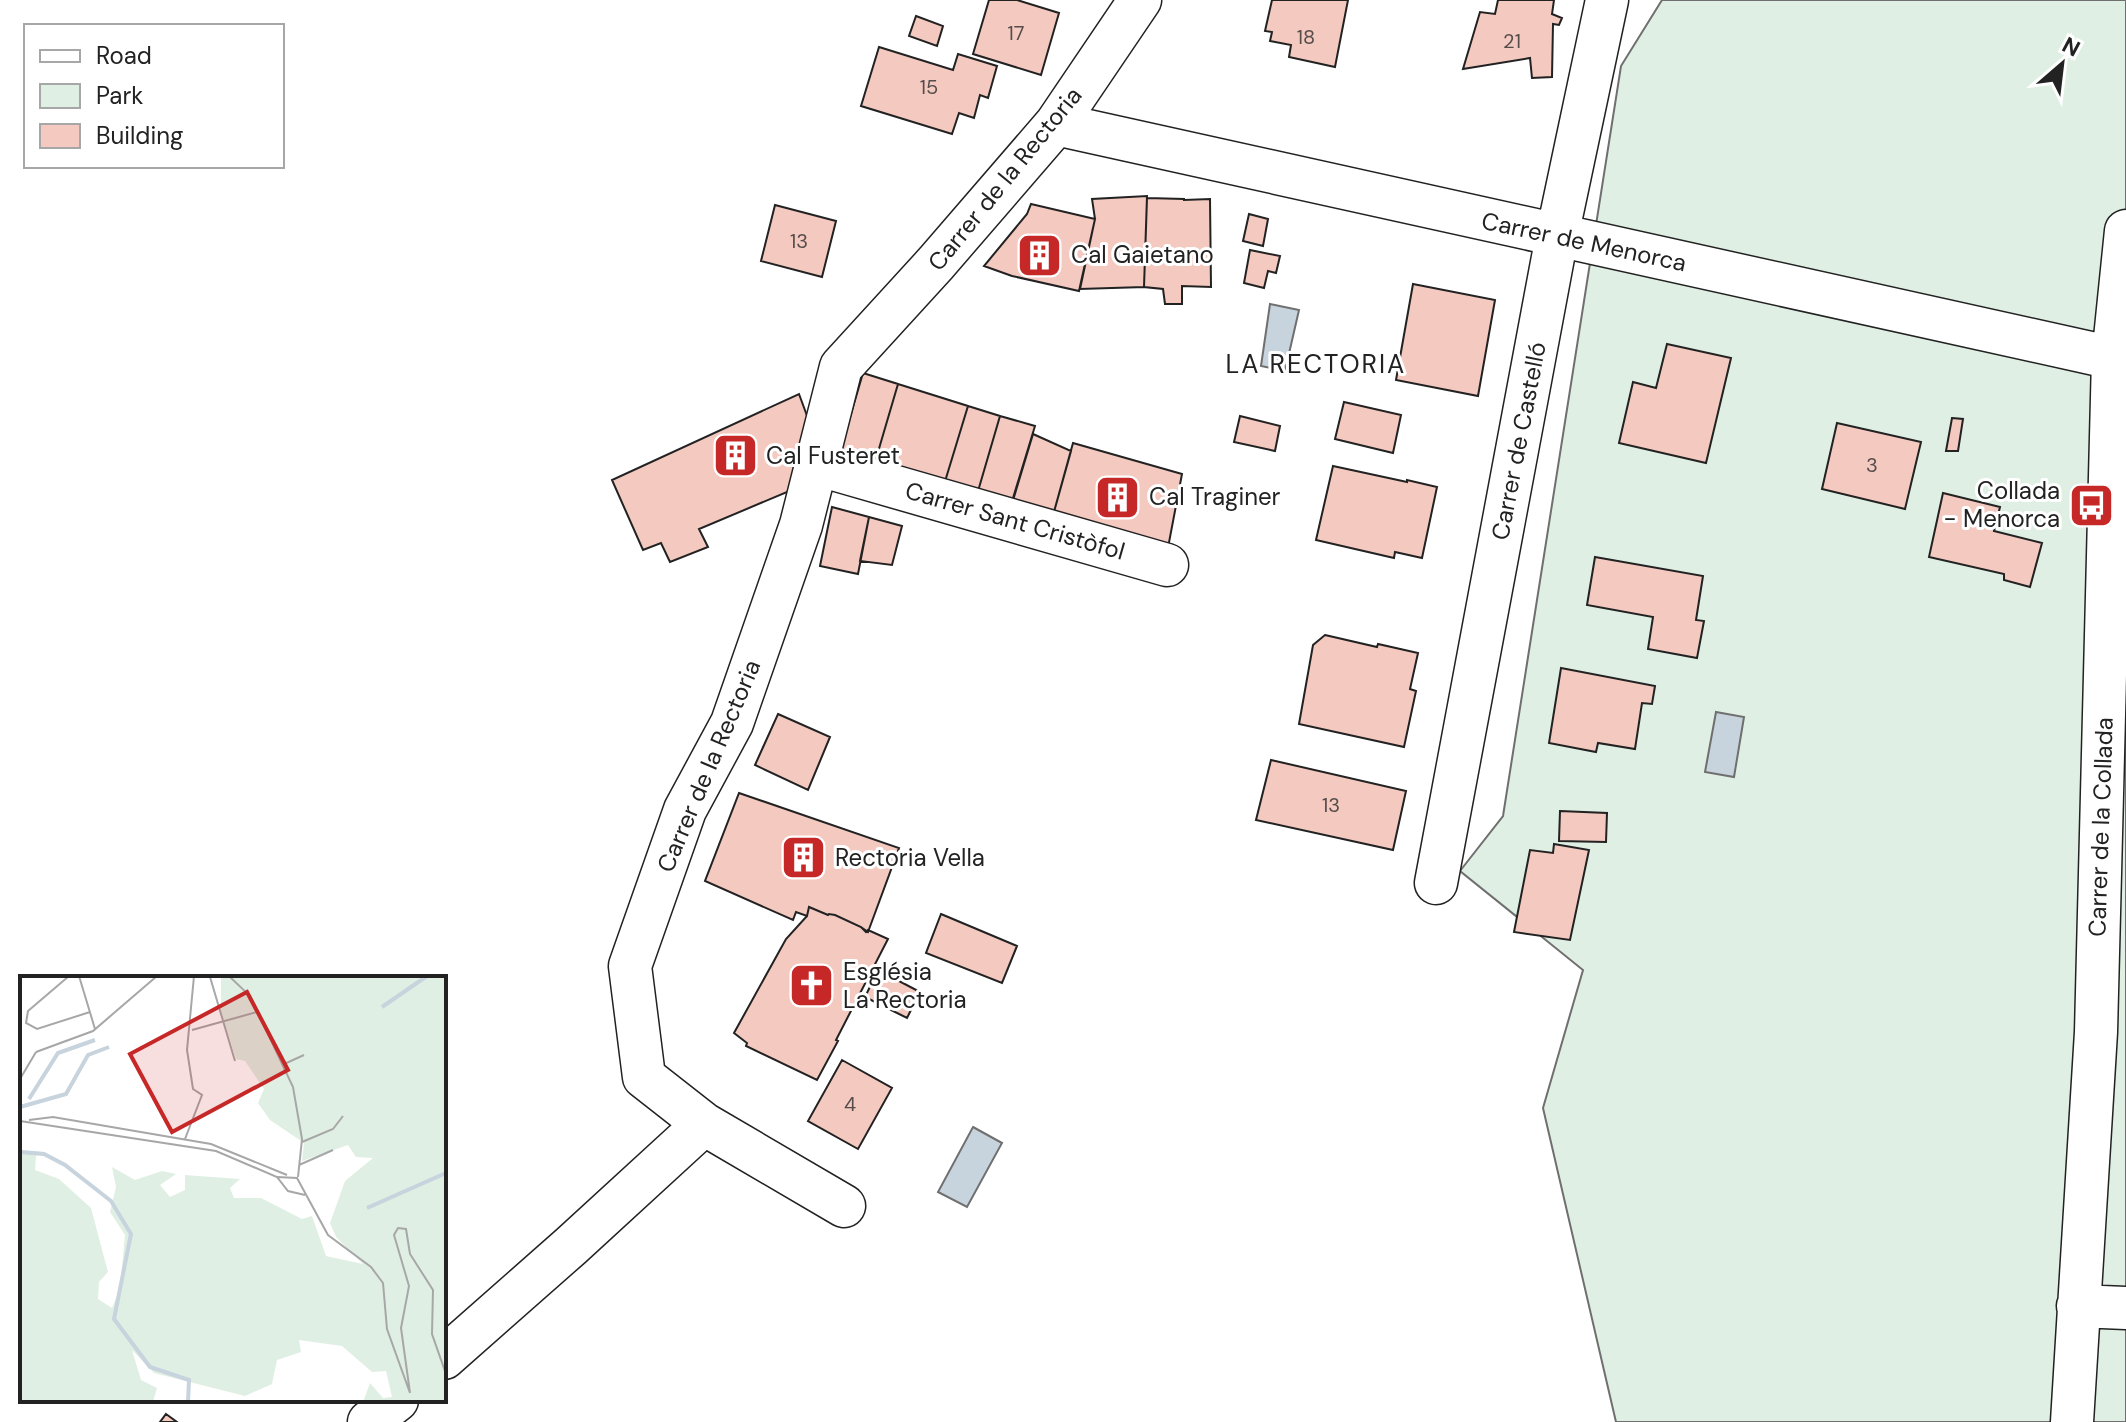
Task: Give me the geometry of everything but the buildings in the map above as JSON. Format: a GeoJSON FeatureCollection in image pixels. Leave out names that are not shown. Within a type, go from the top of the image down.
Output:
{"type":"FeatureCollection","features":[{"type":"Feature","properties":{"kind":"street","name":"Carrer de la Rectoria"},"geometry":{"type":"LineString","coordinates":[[844,1206],[704,1124],[644,1077],[630,966],[685,810],[732,723],[801,525],[841,367],[1056,124],[1140,0]]}},
{"type":"Feature","properties":{"kind":"street","name":"Carrer de Castelló"},"geometry":{"type":"LineString","coordinates":[[1436,883],[1557,236],[1607,0]]}},
{"type":"Feature","properties":{"kind":"street","name":"Carrer de Menorca"},"geometry":{"type":"LineString","coordinates":[[1056,124],[2113,358]]}},
{"type":"Feature","properties":{"kind":"street","name":"Carrer de la Collada"},"geometry":{"type":"LineString","coordinates":[[2072,1422],[2096,1032],[2113,358],[2126,231]]}},
{"type":"Feature","properties":{"kind":"street","name":"Carrer Sant Cristòfol"},"geometry":{"type":"LineString","coordinates":[[816,464],[1167,565]]}},
{"type":"Feature","properties":{"kind":"street"},"geometry":{"type":"LineString","coordinates":[[446,1356],[704,1124]]}},
{"type":"Feature","properties":{"kind":"street"},"geometry":{"type":"LineString","coordinates":[[2078,1306],[2126,1308]]}},
{"type":"Feature","properties":{"kind":"street"},"geometry":{"type":"LineString","coordinates":[[369,1422],[394,1402]]}},
{"type":"Feature","properties":{"kind":"green space"},"geometry":{"type":"Polygon","coordinates":[[[1662,0],[2126,0],[2126,1422],[1616,1422],[1543,1108],[1583,970],[1460,871],[1503,816],[1621,66],[1662,0]]]}},
{"type":"Feature","properties":{"kind":"shaded area"},"geometry":{"type":"Polygon","coordinates":[[[1270,304],[1299,310],[1285,371],[1261,366],[1270,304]]]}},
{"type":"Feature","properties":{"kind":"shaded area"},"geometry":{"type":"Polygon","coordinates":[[[1716,712],[1744,717],[1734,777],[1705,772],[1716,712]]]}},
{"type":"Feature","properties":{"kind":"shaded area"},"geometry":{"type":"Polygon","coordinates":[[[973,1127],[1002,1143],[967,1207],[938,1192],[973,1127]]]}},
{"type":"Feature","properties":{"kind":"place","name":"Cal Gaietano"},"geometry":{"type":"Point","coordinates":[1040,255]}},
{"type":"Feature","properties":{"kind":"place","name":"Cal Fusteret"},"geometry":{"type":"Point","coordinates":[735,456]}},
{"type":"Feature","properties":{"kind":"place","name":"Cal Traginer"},"geometry":{"type":"Point","coordinates":[1118,497]}},
{"type":"Feature","properties":{"kind":"place","name":"Collada - Menorca"},"geometry":{"type":"Point","coordinates":[2091,505]}},
{"type":"Feature","properties":{"kind":"place","name":"Rectoria Vella"},"geometry":{"type":"Point","coordinates":[804,858]}},
{"type":"Feature","properties":{"kind":"place","name":"Església La Rectoria"},"geometry":{"type":"Point","coordinates":[812,986]}},
{"type":"Feature","properties":{"kind":"district","name":"LA RECTORIA"},"geometry":{"type":"Point","coordinates":[1316,364]}}]}
